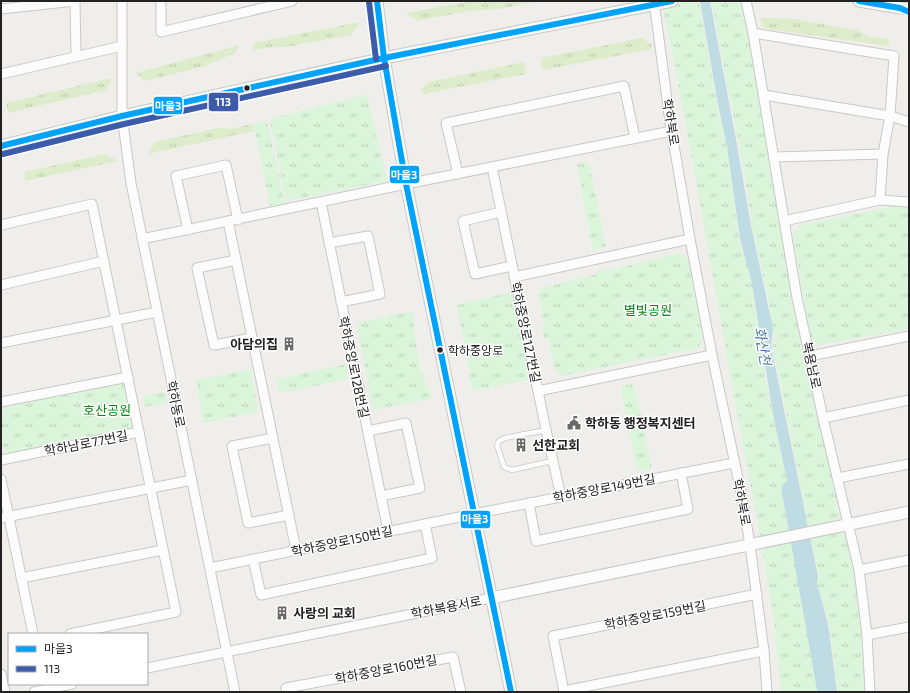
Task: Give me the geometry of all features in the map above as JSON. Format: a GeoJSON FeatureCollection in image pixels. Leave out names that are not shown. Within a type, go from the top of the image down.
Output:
{"type":"FeatureCollection","features":[{"type":"Feature","properties":{"kind":"street"},"geometry":{"type":"LineString","coordinates":[[1,9],[75,1],[76,56]]}},
{"type":"Feature","properties":{"kind":"street","name":"학하동로"},"geometry":{"type":"LineString","coordinates":[[122,1],[122,116],[130,183],[235,692]]}},
{"type":"Feature","properties":{"kind":"street"},"geometry":{"type":"LineString","coordinates":[[161,1],[161,32],[292,1]]}},
{"type":"Feature","properties":{"kind":"street"},"geometry":{"type":"LineString","coordinates":[[377,1],[384,58],[406,184],[511,692]]}},
{"type":"Feature","properties":{"kind":"street","name":"복용남로"},"geometry":{"type":"LineString","coordinates":[[746,1],[764,95],[797,298],[823,418],[838,478],[845,525],[859,570],[867,635],[870,692]]}},
{"type":"Feature","properties":{"kind":"street"},"geometry":{"type":"LineString","coordinates":[[859,1],[906,10]]}},
{"type":"Feature","properties":{"kind":"street"},"geometry":{"type":"LineString","coordinates":[[1,146],[122,116],[384,58],[660,2]]}},
{"type":"Feature","properties":{"kind":"street","name":"학하북로"},"geometry":{"type":"LineString","coordinates":[[660,2],[672,131],[690,239],[750,545],[768,692]]}},
{"type":"Feature","properties":{"kind":"street"},"geometry":{"type":"LineString","coordinates":[[753,33],[894,56],[890,116],[883,154],[880,200]]}},
{"type":"Feature","properties":{"kind":"street"},"geometry":{"type":"LineString","coordinates":[[1,74],[122,46]]}},
{"type":"Feature","properties":{"kind":"street"},"geometry":{"type":"LineString","coordinates":[[458,174],[446,123],[624,86],[635,138]]}},
{"type":"Feature","properties":{"kind":"street"},"geometry":{"type":"LineString","coordinates":[[764,95],[890,116],[909,122]]}},
{"type":"Feature","properties":{"kind":"street"},"geometry":{"type":"LineString","coordinates":[[142,239],[672,131]]}},
{"type":"Feature","properties":{"kind":"street"},"geometry":{"type":"LineString","coordinates":[[774,158],[883,154]]}},
{"type":"Feature","properties":{"kind":"street"},"geometry":{"type":"LineString","coordinates":[[188,230],[176,176],[226,165],[238,220]]}},
{"type":"Feature","properties":{"kind":"street","name":"학하중앙로127번길"},"geometry":{"type":"LineString","coordinates":[[492,167],[552,461],[561,497]]}},
{"type":"Feature","properties":{"kind":"street"},"geometry":{"type":"LineString","coordinates":[[784,221],[880,200],[909,202]]}},
{"type":"Feature","properties":{"kind":"street","name":"학하중앙로128번길"},"geometry":{"type":"LineString","coordinates":[[320,202],[388,531]]}},
{"type":"Feature","properties":{"kind":"street"},"geometry":{"type":"LineString","coordinates":[[1,225],[92,204],[139,432]]}},
{"type":"Feature","properties":{"kind":"street"},"geometry":{"type":"LineString","coordinates":[[501,212],[463,221],[475,274],[512,266]]}},
{"type":"Feature","properties":{"kind":"street"},"geometry":{"type":"LineString","coordinates":[[228,222],[296,550]]}},
{"type":"Feature","properties":{"kind":"street"},"geometry":{"type":"LineString","coordinates":[[329,243],[368,236],[380,294],[341,302]]}},
{"type":"Feature","properties":{"kind":"street"},"geometry":{"type":"LineString","coordinates":[[514,277],[690,239]]}},
{"type":"Feature","properties":{"kind":"street"},"geometry":{"type":"LineString","coordinates":[[236,260],[197,268],[214,345],[252,338]]}},
{"type":"Feature","properties":{"kind":"street"},"geometry":{"type":"LineString","coordinates":[[1,285],[104,261]]}},
{"type":"Feature","properties":{"kind":"street"},"geometry":{"type":"LineString","coordinates":[[1,344],[157,312]]}},
{"type":"Feature","properties":{"kind":"street"},"geometry":{"type":"LineString","coordinates":[[810,356],[909,336]]}},
{"type":"Feature","properties":{"kind":"street"},"geometry":{"type":"LineString","coordinates":[[538,391],[712,355]]}},
{"type":"Feature","properties":{"kind":"street"},"geometry":{"type":"LineString","coordinates":[[1,402],[128,377]]}},
{"type":"Feature","properties":{"kind":"street"},"geometry":{"type":"LineString","coordinates":[[823,418],[909,400]]}},
{"type":"Feature","properties":{"kind":"street"},"geometry":{"type":"LineString","coordinates":[[368,431],[406,423],[420,488],[381,496]]}},
{"type":"Feature","properties":{"kind":"street","name":"학하남로77번길"},"geometry":{"type":"LineString","coordinates":[[1,460],[139,432],[176,612],[75,633]]}},
{"type":"Feature","properties":{"kind":"street"},"geometry":{"type":"LineString","coordinates":[[273,438],[232,446],[248,523],[289,515]]}},
{"type":"Feature","properties":{"kind":"street","name":"학하중앙로149번길"},"geometry":{"type":"LineString","coordinates":[[474,514],[734,463]]}},
{"type":"Feature","properties":{"kind":"street"},"geometry":{"type":"LineString","coordinates":[[838,478],[909,464]]}},
{"type":"Feature","properties":{"kind":"street"},"geometry":{"type":"LineString","coordinates":[[529,503],[536,541],[688,509],[681,473]]}},
{"type":"Feature","properties":{"kind":"street"},"geometry":{"type":"LineString","coordinates":[[1,479],[5,517],[21,578],[32,633]]}},
{"type":"Feature","properties":{"kind":"street"},"geometry":{"type":"LineString","coordinates":[[5,517],[192,480]]}},
{"type":"Feature","properties":{"kind":"street"},"geometry":{"type":"LineString","coordinates":[[845,525],[909,512]]}},
{"type":"Feature","properties":{"kind":"street","name":"학하중앙로150번길"},"geometry":{"type":"LineString","coordinates":[[210,568],[474,514]]}},
{"type":"Feature","properties":{"kind":"street"},"geometry":{"type":"LineString","coordinates":[[253,559],[261,595],[432,558],[425,524]]}},
{"type":"Feature","properties":{"kind":"street","name":"학하복용서로"},"geometry":{"type":"LineString","coordinates":[[148,668],[845,525]]}},
{"type":"Feature","properties":{"kind":"street"},"geometry":{"type":"LineString","coordinates":[[21,578],[163,550]]}},
{"type":"Feature","properties":{"kind":"street"},"geometry":{"type":"LineString","coordinates":[[859,570],[909,560]]}},
{"type":"Feature","properties":{"kind":"street","name":"학하중앙로159번길"},"geometry":{"type":"LineString","coordinates":[[564,692],[553,636],[757,594]]}},
{"type":"Feature","properties":{"kind":"street"},"geometry":{"type":"LineString","coordinates":[[867,635],[909,627]]}},
{"type":"Feature","properties":{"kind":"street"},"geometry":{"type":"LineString","coordinates":[[564,692],[764,651]]}},
{"type":"Feature","properties":{"kind":"street","name":"학하중앙로160번길"},"geometry":{"type":"LineString","coordinates":[[287,692],[286,688],[454,657],[461,692]]}},
{"type":"Feature","properties":{"kind":"street"},"geometry":{"type":"LineString","coordinates":[[1,674],[5,692]]}},
{"type":"Feature","properties":{"kind":"street"},"geometry":{"type":"LineString","coordinates":[[34,692],[67,685]]}},
{"type":"Feature","properties":{"kind":"lane"},"geometry":{"type":"LineString","coordinates":[[546,430],[505,438],[497,445],[504,467],[508,469],[512,470],[552,461]]}},
{"type":"Feature","properties":{"kind":"green space"},"geometry":{"type":"Polygon","coordinates":[[[471,1],[539,1],[499,9],[469,11],[417,21],[406,13],[471,1]]]}},
{"type":"Feature","properties":{"kind":"green space"},"geometry":{"type":"Polygon","coordinates":[[[662,1],[699,1],[719,113],[727,148],[739,238],[751,278],[764,370],[802,553],[825,692],[781,692],[778,656],[762,549],[691,153],[662,1]]]}},
{"type":"Feature","properties":{"kind":"green space"},"geometry":{"type":"Polygon","coordinates":[[[711,1],[743,1],[814,398],[835,488],[837,500],[835,503],[850,550],[859,605],[865,692],[838,692],[829,624],[817,582],[819,576],[772,345],[775,344],[769,302],[753,231],[743,165],[711,1]]]}},
{"type":"Feature","properties":{"kind":"green space"},"geometry":{"type":"Polygon","coordinates":[[[760,18],[794,19],[856,30],[869,36],[889,39],[889,46],[767,29],[762,26],[760,18]]]}},
{"type":"Feature","properties":{"kind":"green space"},"geometry":{"type":"Polygon","coordinates":[[[360,22],[351,35],[286,47],[273,47],[254,50],[253,43],[360,22]]]}},
{"type":"Feature","properties":{"kind":"green space"},"geometry":{"type":"Polygon","coordinates":[[[642,38],[652,45],[652,49],[543,70],[541,58],[642,38]]]}},
{"type":"Feature","properties":{"kind":"green space"},"geometry":{"type":"Polygon","coordinates":[[[239,45],[235,53],[205,66],[145,81],[136,73],[239,45]]]}},
{"type":"Feature","properties":{"kind":"green space"},"geometry":{"type":"Polygon","coordinates":[[[524,62],[526,74],[423,94],[422,89],[428,82],[524,62]]]}},
{"type":"Feature","properties":{"kind":"green space"},"geometry":{"type":"Polygon","coordinates":[[[112,78],[106,90],[8,113],[6,103],[112,78]]]}},
{"type":"Feature","properties":{"kind":"green space"},"geometry":{"type":"Polygon","coordinates":[[[367,94],[387,181],[286,201],[270,119],[367,94]]]}},
{"type":"Feature","properties":{"kind":"green space"},"geometry":{"type":"Polygon","coordinates":[[[267,121],[285,204],[270,206],[254,124],[267,121]]]}},
{"type":"Feature","properties":{"kind":"green space"},"geometry":{"type":"Polygon","coordinates":[[[253,124],[254,131],[148,154],[155,142],[217,128],[230,129],[253,124]]]}},
{"type":"Feature","properties":{"kind":"green space"},"geometry":{"type":"Polygon","coordinates":[[[105,154],[118,161],[25,181],[25,172],[105,154]]]}},
{"type":"Feature","properties":{"kind":"green space"},"geometry":{"type":"Polygon","coordinates":[[[589,162],[606,247],[593,250],[577,164],[589,162]]]}},
{"type":"Feature","properties":{"kind":"green space"},"geometry":{"type":"Polygon","coordinates":[[[895,206],[909,207],[909,329],[819,345],[811,341],[793,236],[796,230],[801,225],[895,206]]]}},
{"type":"Feature","properties":{"kind":"green space","name":"별빛공원"},"geometry":{"type":"Polygon","coordinates":[[[680,253],[689,259],[703,340],[698,348],[561,376],[555,369],[548,338],[544,339],[542,325],[544,324],[538,295],[542,288],[597,274],[596,271],[611,270],[680,253]]]}},
{"type":"Feature","properties":{"kind":"green space"},"geometry":{"type":"Polygon","coordinates":[[[511,292],[518,292],[531,379],[473,391],[457,305],[511,292]]]}},
{"type":"Feature","properties":{"kind":"green space"},"geometry":{"type":"Polygon","coordinates":[[[413,311],[414,331],[421,372],[433,398],[373,410],[357,323],[413,311]]]}},
{"type":"Feature","properties":{"kind":"green space"},"geometry":{"type":"Polygon","coordinates":[[[347,364],[348,379],[279,393],[277,379],[347,364]]]}},
{"type":"Feature","properties":{"kind":"green space"},"geometry":{"type":"Polygon","coordinates":[[[251,369],[258,412],[203,423],[197,380],[251,369]]]}},
{"type":"Feature","properties":{"kind":"green space","name":"호산공원"},"geometry":{"type":"Polygon","coordinates":[[[121,383],[129,387],[136,424],[132,429],[9,453],[3,449],[1,438],[1,408],[121,383]]]}},
{"type":"Feature","properties":{"kind":"green space"},"geometry":{"type":"Polygon","coordinates":[[[634,384],[652,469],[638,471],[620,386],[634,384]]]}},
{"type":"Feature","properties":{"kind":"green space"},"geometry":{"type":"Polygon","coordinates":[[[166,392],[167,403],[144,407],[143,396],[166,392]]]}},
{"type":"Feature","properties":{"kind":"water"},"geometry":{"type":"Polygon","coordinates":[[[700,1],[710,1],[751,226],[773,328],[771,346],[818,576],[817,583],[828,624],[837,692],[826,692],[802,552],[773,414],[751,278],[740,238],[727,147],[700,1]]]}},
{"type":"Feature","properties":{"kind":"waterway","name":"화산천"},"geometry":{"type":"LineString","coordinates":[[790,489],[826,692]]}},
{"type":"Feature","properties":{"kind":"transit line","name":"마을3"},"geometry":{"type":"LineString","coordinates":[[377,1],[384,58],[406,184],[511,692]]}},
{"type":"Feature","properties":{"kind":"transit line","name":"마을3"},"geometry":{"type":"LineString","coordinates":[[1,146],[122,116],[384,58],[672,1]]}},
{"type":"Feature","properties":{"kind":"transit line","name":"마을3"},"geometry":{"type":"LineString","coordinates":[[859,1],[900,8],[909,12]]}},
{"type":"Feature","properties":{"kind":"transit line","name":"113"},"geometry":{"type":"LineString","coordinates":[[369,2],[376,59]]}},
{"type":"Feature","properties":{"kind":"transit line","name":"113"},"geometry":{"type":"LineString","coordinates":[[3,154],[124,124],[386,66]]}},
{"type":"Feature","properties":{"kind":"place","name":"아담의집"},"geometry":{"type":"Point","coordinates":[289,344]}},
{"type":"Feature","properties":{"kind":"place","name":"학하중앙로"},"geometry":{"type":"Point","coordinates":[440,350]}},
{"type":"Feature","properties":{"kind":"place","name":"학하동 행정복지센터"},"geometry":{"type":"Point","coordinates":[574,423]}},
{"type":"Feature","properties":{"kind":"place","name":"선한교회"},"geometry":{"type":"Point","coordinates":[521,445]}},
{"type":"Feature","properties":{"kind":"place","name":"사랑의 교회"},"geometry":{"type":"Point","coordinates":[282,613]}}]}
